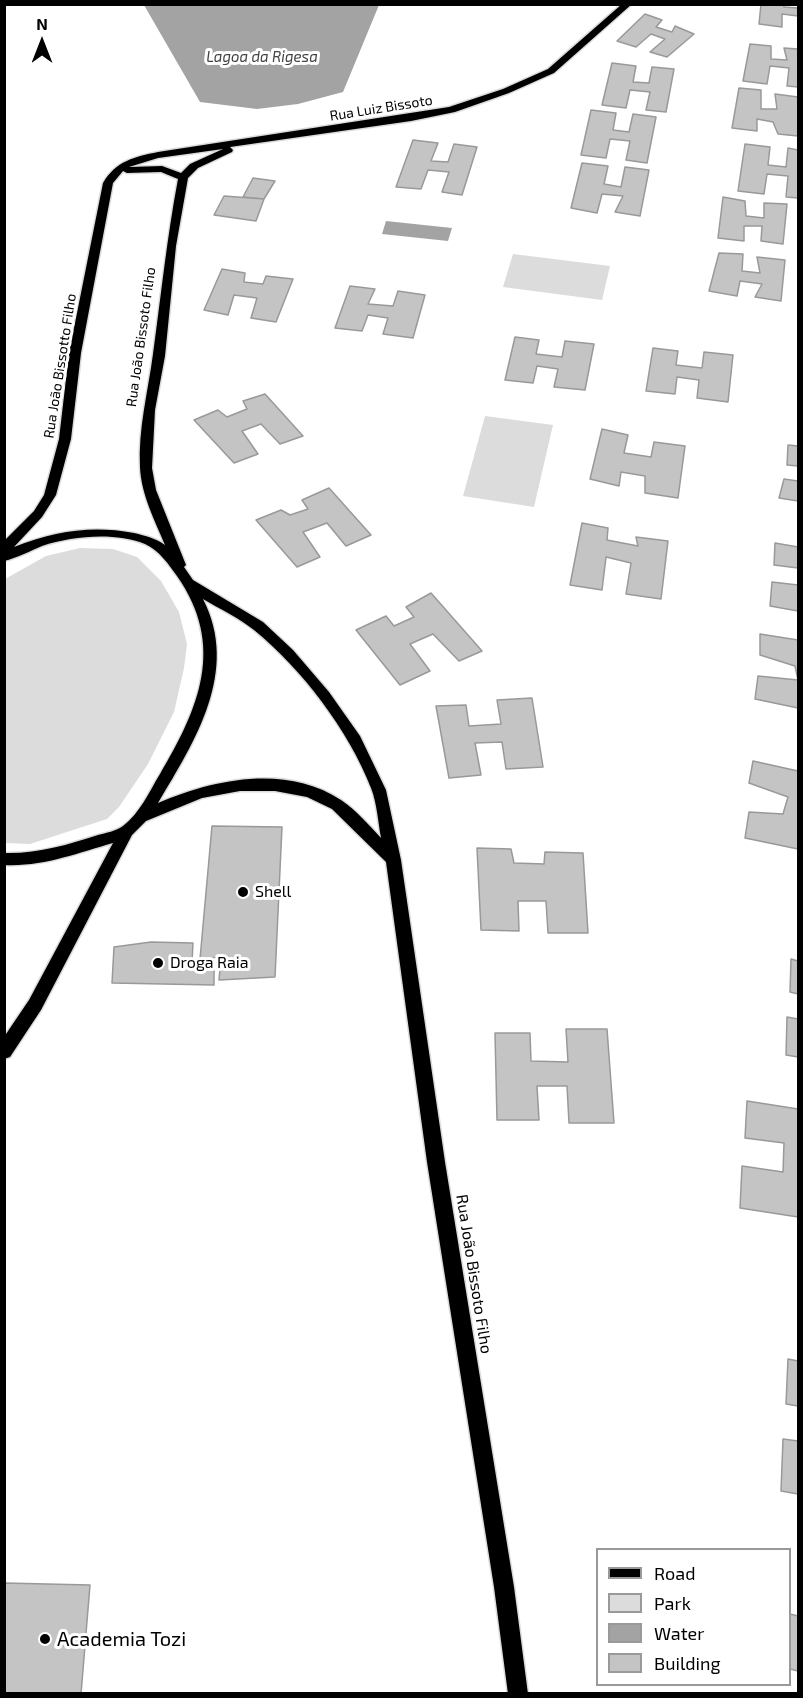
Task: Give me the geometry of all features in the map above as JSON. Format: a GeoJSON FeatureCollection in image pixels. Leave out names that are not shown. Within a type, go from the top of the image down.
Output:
{"type":"FeatureCollection","features":[{"type":"Feature","properties":{"kind":"main road","name":"Rua Luiz Bissoto"},"geometry":{"type":"LineString","coordinates":[[113,173],[129,162],[158,155],[411,118],[451,110],[506,91],[551,71],[628,4]]}},
{"type":"Feature","properties":{"kind":"main road"},"geometry":{"type":"LineString","coordinates":[[113,173],[154,168],[171,171],[183,177],[194,166],[210,157],[248,142]]}},
{"type":"Feature","properties":{"kind":"main road","name":"Rua João Bissotto Filho"},"geometry":{"type":"LineString","coordinates":[[4,549],[39,513],[50,495],[65,439],[75,352],[108,183],[113,173]]}},
{"type":"Feature","properties":{"kind":"main road","name":"Rua João Bissoto Filho"},"geometry":{"type":"LineString","coordinates":[[4,859],[22,861],[61,854],[127,831],[141,817],[177,759],[199,716],[209,669],[211,641],[202,606],[185,578],[150,490],[146,450],[149,410],[159,356],[171,246],[183,177]]}},
{"type":"Feature","properties":{"kind":"main road","name":"Rua João Bissoto Filho"},"geometry":{"type":"LineString","coordinates":[[4,558],[37,541],[80,532],[113,533],[154,543],[185,578],[258,626],[288,654],[324,696],[355,740],[379,790],[393,860],[438,1174],[504,1587],[518,1694]]}},
{"type":"Feature","properties":{"kind":"main road","name":"Rua João Bissoto Filho"},"geometry":{"type":"LineString","coordinates":[[141,817],[209,790],[236,786],[281,786],[312,790],[337,806],[393,860]]}},
{"type":"Feature","properties":{"kind":"main road"},"geometry":{"type":"LineString","coordinates":[[4,1052],[35,1005],[127,831]]}},
{"type":"Feature","properties":{"kind":"green space"},"geometry":{"type":"Polygon","coordinates":[[[513,254],[610,266],[602,300],[503,287],[513,254]]]}},
{"type":"Feature","properties":{"kind":"green space"},"geometry":{"type":"Polygon","coordinates":[[[485,416],[553,425],[534,507],[463,496],[485,416]]]}},
{"type":"Feature","properties":{"kind":"green space"},"geometry":{"type":"Polygon","coordinates":[[[80,548],[113,549],[137,557],[161,581],[179,612],[187,644],[174,712],[148,764],[119,807],[107,819],[30,844],[5,843],[5,579],[46,556],[80,548]]]}},
{"type":"Feature","properties":{"kind":"water","name":"Lagoa da Rigesa"},"geometry":{"type":"Polygon","coordinates":[[[144,5],[379,5],[343,92],[298,104],[257,109],[200,102],[144,5]]]}},
{"type":"Feature","properties":{"kind":"water"},"geometry":{"type":"Polygon","coordinates":[[[386,221],[452,228],[448,241],[382,234],[386,221]]]}},
{"type":"Feature","properties":{"kind":"building"},"geometry":{"type":"Polygon","coordinates":[[[761,4],[784,4],[784,7],[798,8],[798,16],[782,14],[782,27],[759,24],[761,4]]]}},
{"type":"Feature","properties":{"kind":"building"},"geometry":{"type":"Polygon","coordinates":[[[645,14],[662,20],[656,27],[672,32],[675,26],[694,34],[667,57],[650,52],[665,39],[651,34],[636,47],[617,41],[645,14]]]}},
{"type":"Feature","properties":{"kind":"building"},"geometry":{"type":"Polygon","coordinates":[[[750,44],[771,46],[771,59],[787,60],[784,48],[798,49],[798,87],[787,86],[789,68],[770,66],[767,84],[743,81],[750,44]]]}},
{"type":"Feature","properties":{"kind":"building"},"geometry":{"type":"Polygon","coordinates":[[[612,63],[636,66],[633,82],[649,83],[652,67],[674,69],[666,112],[646,110],[650,92],[630,90],[626,108],[602,105],[612,63]]]}},
{"type":"Feature","properties":{"kind":"building"},"geometry":{"type":"Polygon","coordinates":[[[739,88],[761,90],[761,109],[777,109],[775,94],[798,97],[798,136],[778,134],[773,122],[757,119],[757,131],[732,128],[739,88]]]}},
{"type":"Feature","properties":{"kind":"building"},"geometry":{"type":"Polygon","coordinates":[[[591,110],[616,113],[613,130],[629,132],[633,114],[656,117],[647,163],[626,160],[630,141],[610,139],[606,158],[581,155],[591,110]]]}},
{"type":"Feature","properties":{"kind":"building"},"geometry":{"type":"Polygon","coordinates":[[[413,140],[438,143],[431,161],[448,162],[454,144],[477,147],[462,195],[442,192],[449,172],[428,170],[421,189],[396,187],[413,140]]]}},
{"type":"Feature","properties":{"kind":"building"},"geometry":{"type":"Polygon","coordinates":[[[745,144],[770,147],[768,165],[786,167],[788,148],[798,150],[798,198],[786,197],[788,176],[767,174],[764,194],[738,191],[745,144]]]}},
{"type":"Feature","properties":{"kind":"building"},"geometry":{"type":"Polygon","coordinates":[[[582,163],[608,166],[604,184],[621,187],[625,167],[649,170],[640,216],[615,212],[623,196],[602,194],[597,213],[571,208],[582,163]]]}},
{"type":"Feature","properties":{"kind":"building"},"geometry":{"type":"Polygon","coordinates":[[[253,178],[275,181],[264,199],[243,197],[253,178]]]}},
{"type":"Feature","properties":{"kind":"building"},"geometry":{"type":"Polygon","coordinates":[[[224,196],[264,199],[256,221],[214,215],[224,196]]]}},
{"type":"Feature","properties":{"kind":"building"},"geometry":{"type":"Polygon","coordinates":[[[723,197],[745,201],[746,216],[764,218],[764,203],[787,204],[783,244],[761,241],[762,226],[744,226],[744,241],[718,238],[723,197]]]}},
{"type":"Feature","properties":{"kind":"building"},"geometry":{"type":"Polygon","coordinates":[[[719,253],[743,254],[742,271],[760,273],[757,257],[785,260],[781,301],[755,297],[762,284],[740,281],[737,296],[709,291],[719,253]]]}},
{"type":"Feature","properties":{"kind":"building"},"geometry":{"type":"Polygon","coordinates":[[[222,269],[245,273],[244,282],[263,284],[266,276],[293,279],[276,322],[251,318],[257,298],[234,295],[228,315],[204,310],[222,269]]]}},
{"type":"Feature","properties":{"kind":"building"},"geometry":{"type":"Polygon","coordinates":[[[350,286],[375,289],[368,304],[393,306],[398,291],[425,295],[413,338],[383,334],[388,318],[368,315],[362,331],[335,328],[350,286]]]}},
{"type":"Feature","properties":{"kind":"building"},"geometry":{"type":"Polygon","coordinates":[[[515,337],[539,340],[536,354],[562,357],[565,341],[594,344],[585,390],[554,387],[558,369],[537,366],[533,383],[505,380],[515,337]]]}},
{"type":"Feature","properties":{"kind":"building"},"geometry":{"type":"Polygon","coordinates":[[[653,348],[678,351],[676,365],[702,368],[704,352],[733,355],[728,402],[697,398],[699,380],[677,377],[675,394],[646,391],[653,348]]]}},
{"type":"Feature","properties":{"kind":"building"},"geometry":{"type":"Polygon","coordinates":[[[265,394],[303,436],[280,444],[261,424],[242,431],[258,454],[234,463],[194,420],[218,410],[227,417],[247,409],[243,401],[265,394]]]}},
{"type":"Feature","properties":{"kind":"building"},"geometry":{"type":"Polygon","coordinates":[[[602,429],[628,435],[624,453],[651,457],[654,442],[685,446],[678,498],[645,493],[645,476],[621,472],[619,486],[590,479],[602,429]]]}},
{"type":"Feature","properties":{"kind":"building"},"geometry":{"type":"Polygon","coordinates":[[[788,445],[798,446],[798,466],[787,465],[788,445]]]}},
{"type":"Feature","properties":{"kind":"building"},"geometry":{"type":"Polygon","coordinates":[[[784,479],[798,481],[798,501],[779,498],[784,479]]]}},
{"type":"Feature","properties":{"kind":"building"},"geometry":{"type":"Polygon","coordinates":[[[329,488],[371,535],[346,546],[327,523],[303,532],[320,557],[297,567],[256,520],[281,510],[290,515],[308,509],[302,500],[329,488]]]}},
{"type":"Feature","properties":{"kind":"building"},"geometry":{"type":"Polygon","coordinates":[[[582,523],[608,528],[607,540],[638,546],[636,537],[668,541],[661,599],[626,594],[631,563],[606,557],[602,590],[570,585],[582,523]]]}},
{"type":"Feature","properties":{"kind":"building"},"geometry":{"type":"Polygon","coordinates":[[[775,543],[798,547],[798,568],[774,565],[775,543]]]}},
{"type":"Feature","properties":{"kind":"building"},"geometry":{"type":"Polygon","coordinates":[[[772,582],[798,585],[798,611],[770,606],[772,582]]]}},
{"type":"Feature","properties":{"kind":"building"},"geometry":{"type":"Polygon","coordinates":[[[431,593],[482,651],[459,661],[433,634],[410,644],[430,671],[400,685],[356,630],[386,616],[394,626],[414,617],[406,607],[431,593]]]}},
{"type":"Feature","properties":{"kind":"building"},"geometry":{"type":"Polygon","coordinates":[[[760,634],[798,640],[798,680],[795,666],[760,655],[760,634]]]}},
{"type":"Feature","properties":{"kind":"building"},"geometry":{"type":"Polygon","coordinates":[[[758,676],[798,680],[798,708],[755,699],[758,676]]]}},
{"type":"Feature","properties":{"kind":"building"},"geometry":{"type":"Polygon","coordinates":[[[532,698],[543,767],[506,769],[502,742],[475,743],[481,775],[449,778],[436,706],[466,705],[469,726],[501,724],[497,700],[532,698]]]}},
{"type":"Feature","properties":{"kind":"building"},"geometry":{"type":"Polygon","coordinates":[[[753,761],[798,771],[798,849],[745,838],[749,812],[783,814],[788,797],[749,783],[753,761]]]}},
{"type":"Feature","properties":{"kind":"building","name":"Shell"},"geometry":{"type":"Polygon","coordinates":[[[212,826],[282,827],[275,977],[219,980],[221,957],[200,959],[212,826]]]}},
{"type":"Feature","properties":{"kind":"building"},"geometry":{"type":"Polygon","coordinates":[[[477,848],[511,849],[514,863],[544,864],[545,852],[583,853],[588,933],[548,933],[546,901],[518,901],[519,931],[481,930],[477,848]]]}},
{"type":"Feature","properties":{"kind":"building","name":"Droga Raia"},"geometry":{"type":"Polygon","coordinates":[[[151,942],[193,943],[192,962],[214,964],[214,985],[112,983],[114,947],[151,942]]]}},
{"type":"Feature","properties":{"kind":"building"},"geometry":{"type":"Polygon","coordinates":[[[791,959],[798,961],[798,994],[790,992],[791,959]]]}},
{"type":"Feature","properties":{"kind":"building"},"geometry":{"type":"Polygon","coordinates":[[[787,1017],[798,1019],[798,1057],[786,1055],[787,1017]]]}},
{"type":"Feature","properties":{"kind":"building"},"geometry":{"type":"Polygon","coordinates":[[[566,1029],[607,1029],[614,1123],[569,1123],[567,1086],[537,1086],[539,1120],[497,1120],[495,1033],[530,1033],[531,1061],[568,1062],[566,1029]]]}},
{"type":"Feature","properties":{"kind":"building"},"geometry":{"type":"Polygon","coordinates":[[[747,1101],[798,1109],[798,1217],[740,1208],[742,1166],[783,1172],[784,1143],[745,1138],[747,1101]]]}},
{"type":"Feature","properties":{"kind":"building"},"geometry":{"type":"Polygon","coordinates":[[[788,1359],[798,1361],[798,1406],[786,1404],[788,1359]]]}},
{"type":"Feature","properties":{"kind":"building"},"geometry":{"type":"Polygon","coordinates":[[[783,1439],[798,1441],[798,1494],[781,1491],[783,1439]]]}},
{"type":"Feature","properties":{"kind":"building","name":"Academia Tozi"},"geometry":{"type":"Polygon","coordinates":[[[4,1583],[90,1585],[81,1694],[4,1694],[4,1583]]]}},
{"type":"Feature","properties":{"kind":"building"},"geometry":{"type":"Polygon","coordinates":[[[791,1614],[798,1616],[798,1671],[791,1669],[791,1614]]]}},
{"type":"Feature","properties":{"kind":"place","name":"Shell"},"geometry":{"type":"Point","coordinates":[243,892]}},
{"type":"Feature","properties":{"kind":"place","name":"Droga Raia"},"geometry":{"type":"Point","coordinates":[158,963]}},
{"type":"Feature","properties":{"kind":"place","name":"Academia Tozi"},"geometry":{"type":"Point","coordinates":[45,1639]}}]}
